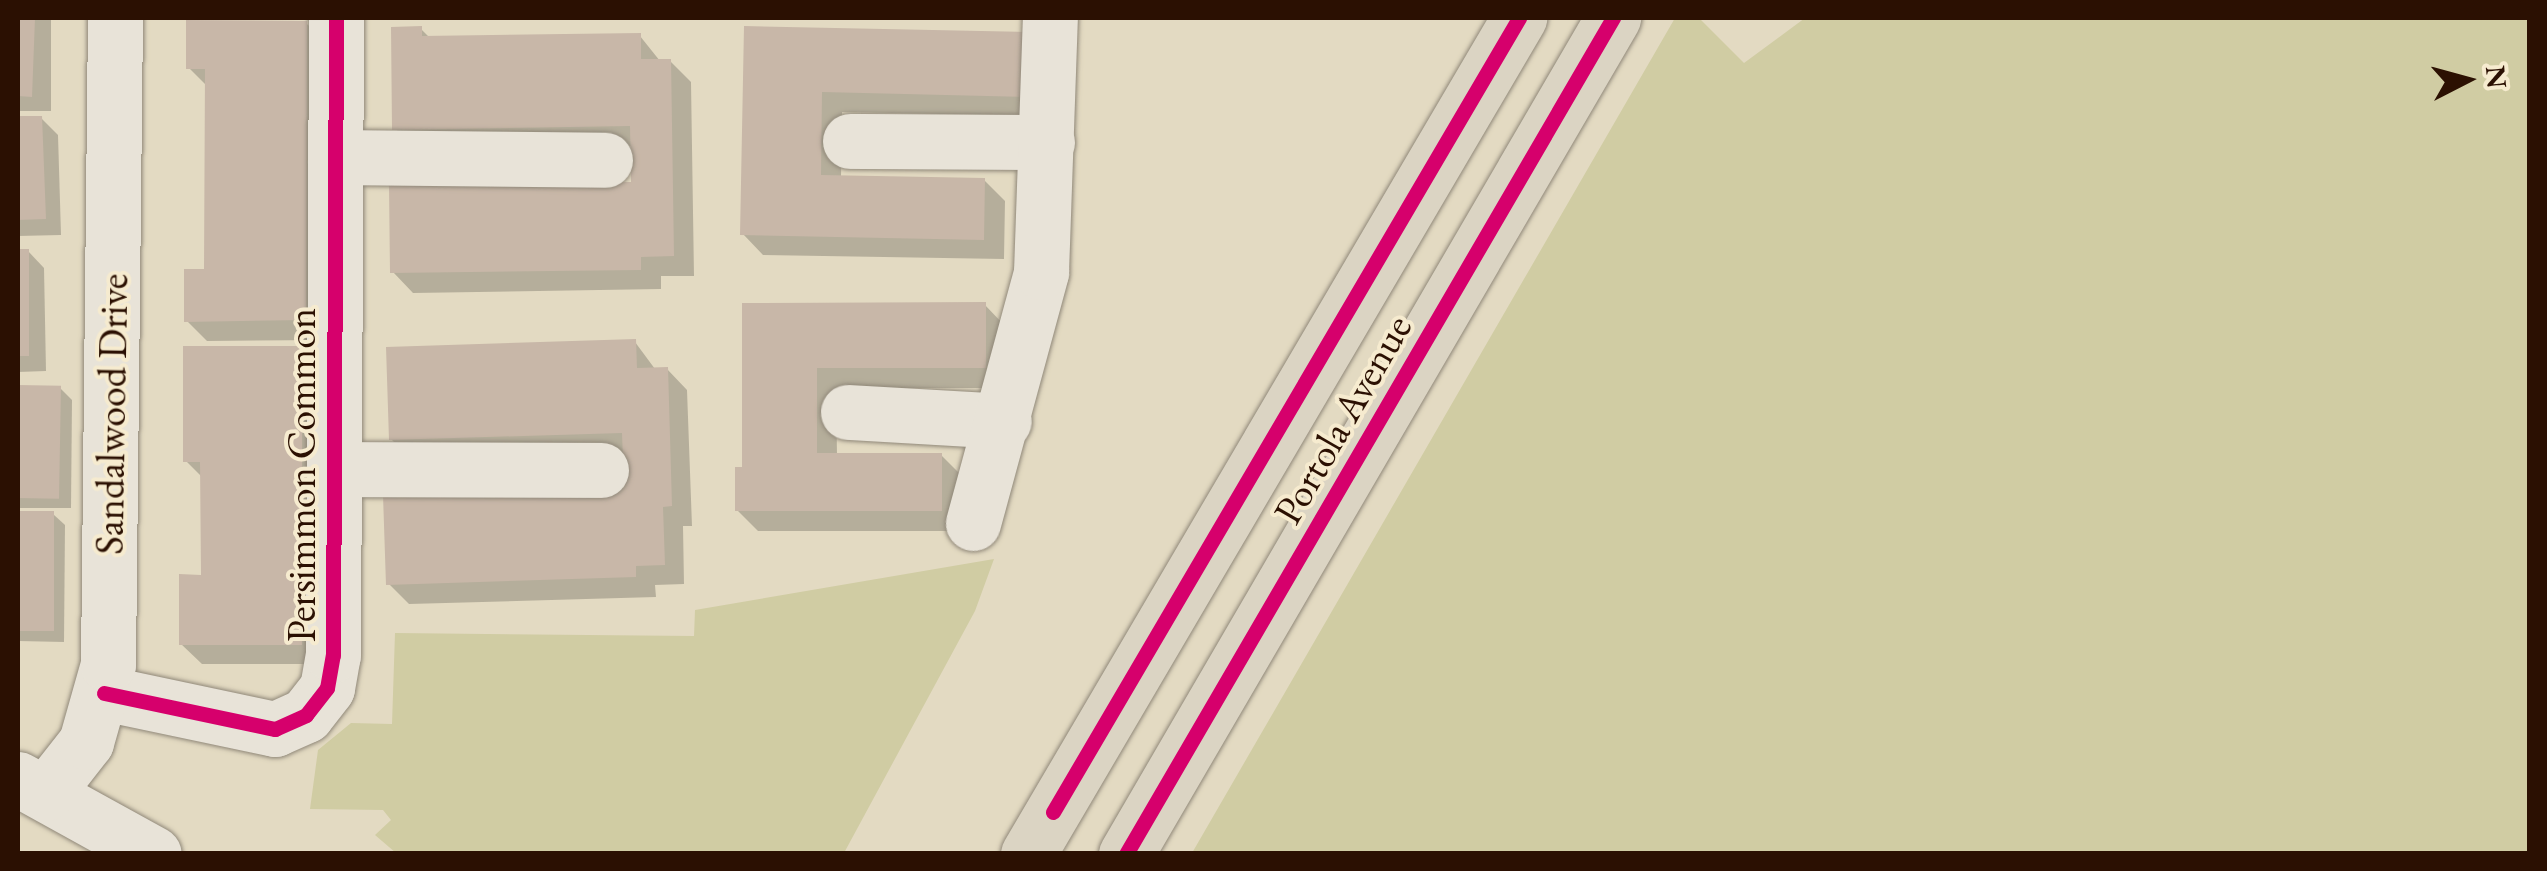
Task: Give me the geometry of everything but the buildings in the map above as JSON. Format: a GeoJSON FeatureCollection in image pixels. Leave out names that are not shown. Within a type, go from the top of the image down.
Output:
{"type":"FeatureCollection","features":[{"type":"Feature","properties":{"kind":"main road","name":"Portola Avenue"},"geometry":{"type":"LineString","coordinates":[[1028,854],[1518,18]]}},
{"type":"Feature","properties":{"kind":"main road","name":"Portola Avenue"},"geometry":{"type":"LineString","coordinates":[[1126,854],[1614,18]]}},
{"type":"Feature","properties":{"kind":"street","name":"Sandalwood Drive"},"geometry":{"type":"LineString","coordinates":[[32,786],[83,748],[104,694],[115,18]]}},
{"type":"Feature","properties":{"kind":"street","name":"Persimmon Common"},"geometry":{"type":"LineString","coordinates":[[104,694],[275,730],[314,708],[332,666],[336,18]]}},
{"type":"Feature","properties":{"kind":"street"},"geometry":{"type":"LineString","coordinates":[[974,523],[1042,272],[1050,18]]}},
{"type":"Feature","properties":{"kind":"street"},"geometry":{"type":"LineString","coordinates":[[850,141],[1048,142]]}},
{"type":"Feature","properties":{"kind":"street"},"geometry":{"type":"LineString","coordinates":[[335,157],[605,160]]}},
{"type":"Feature","properties":{"kind":"street"},"geometry":{"type":"LineString","coordinates":[[848,412],[1004,421]]}},
{"type":"Feature","properties":{"kind":"street"},"geometry":{"type":"LineString","coordinates":[[334,469],[600,470]]}},
{"type":"Feature","properties":{"kind":"street"},"geometry":{"type":"LineString","coordinates":[[32,786],[154,854]]}},
{"type":"Feature","properties":{"kind":"shaded area"},"geometry":{"type":"Polygon","coordinates":[[[1675,18],[1699,18],[1744,63],[1805,18],[2529,18],[2529,853],[1192,853],[1675,18]]]}},
{"type":"Feature","properties":{"kind":"shaded area"},"geometry":{"type":"Polygon","coordinates":[[[994,559],[975,611],[844,853],[396,853],[375,835],[391,820],[383,810],[310,809],[318,750],[351,723],[392,724],[395,633],[694,636],[695,610],[994,559]]]}},
{"type":"Feature","properties":{"kind":"cycle path"},"geometry":{"type":"LineString","coordinates":[[104,693],[275,729],[306,715],[327,688],[333,655],[336,18]]}},
{"type":"Feature","properties":{"kind":"cycle path"},"geometry":{"type":"LineString","coordinates":[[1053,812],[1519,18]]}},
{"type":"Feature","properties":{"kind":"cycle path"},"geometry":{"type":"LineString","coordinates":[[1126,854],[1613,18]]}}]}
